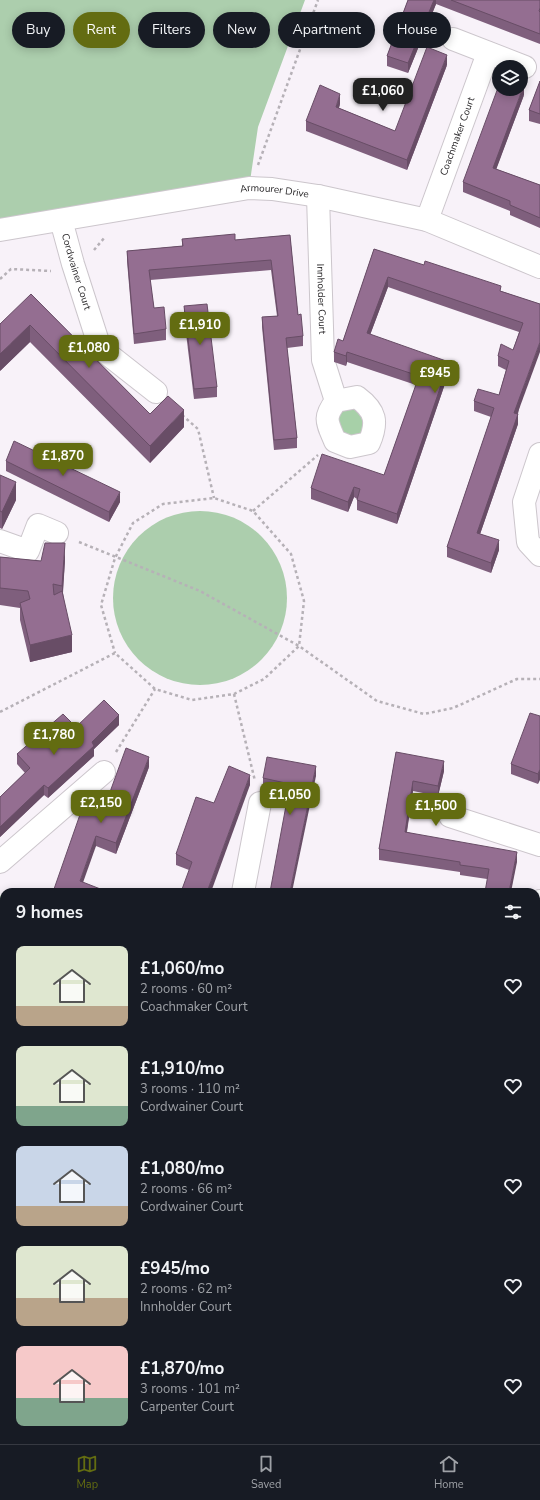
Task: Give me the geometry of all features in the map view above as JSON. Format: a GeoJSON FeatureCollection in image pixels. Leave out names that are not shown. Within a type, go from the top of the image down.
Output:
{"type":"FeatureCollection","features":[{"type":"Feature","properties":{"kind":"street"},"geometry":{"type":"LineString","coordinates":[[453,39],[506,60]]}},
{"type":"Feature","properties":{"kind":"street","name":"Coachmaker Court"},"geometry":{"type":"LineString","coordinates":[[427,220],[488,53]]}},
{"type":"Feature","properties":{"kind":"street","name":"Armourer Drive"},"geometry":{"type":"LineString","coordinates":[[0,230],[249,188],[272,189],[318,196],[427,220],[540,267]]}},
{"type":"Feature","properties":{"kind":"street","name":"Innholder Court"},"geometry":{"type":"LineString","coordinates":[[318,196],[323,360],[336,401]]}},
{"type":"Feature","properties":{"kind":"street","name":"Cordwainer Court"},"geometry":{"type":"LineString","coordinates":[[61,220],[73,264],[100,348],[156,392]]}},
{"type":"Feature","properties":{"kind":"street"},"geometry":{"type":"LineString","coordinates":[[357,397],[367,404],[374,416],[374,431],[369,443],[350,446],[335,441],[328,426],[328,412],[336,401],[357,397]]}},
{"type":"Feature","properties":{"kind":"street"},"geometry":{"type":"LineString","coordinates":[[540,454],[524,502],[528,542],[540,555]]}},
{"type":"Feature","properties":{"kind":"street"},"geometry":{"type":"LineString","coordinates":[[0,541],[28,551],[38,526],[58,533]]}},
{"type":"Feature","properties":{"kind":"street"},"geometry":{"type":"LineString","coordinates":[[0,862],[104,772]]}},
{"type":"Feature","properties":{"kind":"street"},"geometry":{"type":"LineString","coordinates":[[244,888],[260,803]]}},
{"type":"Feature","properties":{"kind":"street"},"geometry":{"type":"LineString","coordinates":[[450,816],[540,845]]}},
{"type":"Feature","properties":{"kind":"path"},"geometry":{"type":"LineString","coordinates":[[156,392],[198,429],[214,498]]}},
{"type":"Feature","properties":{"kind":"path"},"geometry":{"type":"LineString","coordinates":[[253,511],[335,441]]}},
{"type":"Feature","properties":{"kind":"path"},"geometry":{"type":"LineString","coordinates":[[214,498],[253,511],[291,554],[304,602],[299,646],[264,679],[234,694],[192,700],[155,689],[115,653],[101,605],[115,558],[133,523],[163,504],[214,498]]}},
{"type":"Feature","properties":{"kind":"path"},"geometry":{"type":"LineString","coordinates":[[58,533],[115,558],[200,591],[299,646],[377,701],[424,714],[453,708],[517,680],[540,679]]}},
{"type":"Feature","properties":{"kind":"path"},"geometry":{"type":"LineString","coordinates":[[0,712],[115,653]]}},
{"type":"Feature","properties":{"kind":"path"},"geometry":{"type":"LineString","coordinates":[[104,772],[155,689]]}},
{"type":"Feature","properties":{"kind":"path"},"geometry":{"type":"LineString","coordinates":[[234,694],[260,803]]}},
{"type":"Feature","properties":{"kind":"green space"},"geometry":{"type":"Polygon","coordinates":[[[0,0],[305,0],[301,12],[278,12],[278,48],[287,48],[258,127],[249,188],[0,230],[0,0]]]}},
{"type":"Feature","properties":{"kind":"green space"},"geometry":{"type":"Polygon","coordinates":[[[342,405],[357,405],[367,415],[366,432],[354,440],[339,433],[334,420],[342,405]]]}},
{"type":"Feature","properties":{"kind":"green space"},"geometry":{"type":"Polygon","coordinates":[[[200,511],[217,513],[233,518],[255,531],[267,543],[276,557],[283,573],[287,598],[285,615],[280,631],[267,653],[255,665],[241,674],[225,681],[200,685],[183,683],[167,678],[145,665],[133,653],[124,639],[117,623],[113,598],[115,581],[120,565],[133,543],[145,531],[159,522],[175,515],[200,511]]]}},
{"type":"Feature","properties":{"kind":"building"},"geometry":{"type":"Polygon","coordinates":[[[408,0],[434,0],[429,12],[404,12],[408,0]]]}},
{"type":"Feature","properties":{"kind":"building"},"geometry":{"type":"Polygon","coordinates":[[[451,0],[540,0],[540,34],[451,0]]]}},
{"type":"Feature","properties":{"kind":"building"},"geometry":{"type":"Polygon","coordinates":[[[390,48],[414,48],[408,63],[387,56],[390,48]]]}},
{"type":"Feature","properties":{"kind":"building"},"geometry":{"type":"Polygon","coordinates":[[[427,48],[447,55],[407,160],[306,121],[320,85],[340,94],[336,107],[395,131],[427,48]]]}},
{"type":"Feature","properties":{"kind":"building"},"geometry":{"type":"Polygon","coordinates":[[[540,81],[540,114],[529,110],[540,81]]]}},
{"type":"Feature","properties":{"kind":"building"},"geometry":{"type":"Polygon","coordinates":[[[495,96],[520,96],[493,168],[540,185],[540,218],[510,205],[510,201],[463,182],[495,96]]]}},
{"type":"Feature","properties":{"kind":"building"},"geometry":{"type":"Polygon","coordinates":[[[235,234],[235,240],[290,235],[298,315],[301,314],[303,336],[286,338],[297,438],[274,440],[262,317],[278,316],[271,260],[149,270],[154,308],[164,307],[166,329],[134,334],[127,251],[183,246],[182,239],[235,234]]]}},
{"type":"Feature","properties":{"kind":"building"},"geometry":{"type":"Polygon","coordinates":[[[374,249],[424,265],[425,261],[501,286],[500,291],[540,304],[540,342],[514,413],[518,414],[477,533],[499,540],[491,563],[447,547],[494,408],[474,401],[478,389],[499,395],[509,361],[498,356],[501,344],[513,350],[523,323],[388,277],[367,333],[449,362],[397,514],[357,500],[360,489],[354,487],[348,502],[311,488],[322,454],[384,475],[419,376],[347,352],[346,356],[334,352],[338,339],[343,341],[374,249]]]}},
{"type":"Feature","properties":{"kind":"building"},"geometry":{"type":"Polygon","coordinates":[[[31,294],[150,414],[168,396],[184,410],[150,446],[30,325],[0,354],[0,324],[31,294]]]}},
{"type":"Feature","properties":{"kind":"building"},"geometry":{"type":"Polygon","coordinates":[[[207,304],[217,387],[194,389],[184,306],[207,304]]]}},
{"type":"Feature","properties":{"kind":"building"},"geometry":{"type":"Polygon","coordinates":[[[14,441],[120,492],[109,512],[6,461],[14,441]]]}},
{"type":"Feature","properties":{"kind":"building"},"geometry":{"type":"Polygon","coordinates":[[[0,475],[16,482],[2,512],[0,511],[0,475]]]}},
{"type":"Feature","properties":{"kind":"building"},"geometry":{"type":"Polygon","coordinates":[[[45,543],[65,543],[62,586],[53,584],[54,595],[62,591],[72,635],[30,645],[20,603],[30,599],[28,591],[0,588],[0,557],[41,561],[45,543]]]}},
{"type":"Feature","properties":{"kind":"building"},"geometry":{"type":"Polygon","coordinates":[[[104,700],[119,715],[92,742],[94,746],[48,788],[44,785],[0,827],[0,797],[30,768],[17,754],[63,714],[76,727],[104,700]]]}},
{"type":"Feature","properties":{"kind":"building"},"geometry":{"type":"Polygon","coordinates":[[[530,713],[540,716],[540,769],[538,774],[511,764],[530,713]]]}},
{"type":"Feature","properties":{"kind":"building"},"geometry":{"type":"Polygon","coordinates":[[[126,748],[149,757],[116,843],[96,836],[80,881],[98,888],[54,888],[83,806],[102,814],[126,748]]]}},
{"type":"Feature","properties":{"kind":"building"},"geometry":{"type":"Polygon","coordinates":[[[396,752],[444,761],[438,786],[413,781],[405,832],[517,852],[510,888],[486,888],[489,869],[460,865],[460,862],[379,849],[396,752]]]}},
{"type":"Feature","properties":{"kind":"building"},"geometry":{"type":"Polygon","coordinates":[[[267,757],[316,766],[291,888],[271,888],[290,784],[263,778],[267,757]]]}},
{"type":"Feature","properties":{"kind":"building"},"geometry":{"type":"Polygon","coordinates":[[[229,766],[250,775],[208,888],[182,888],[192,862],[176,854],[196,797],[214,803],[229,766]]]}}]}
